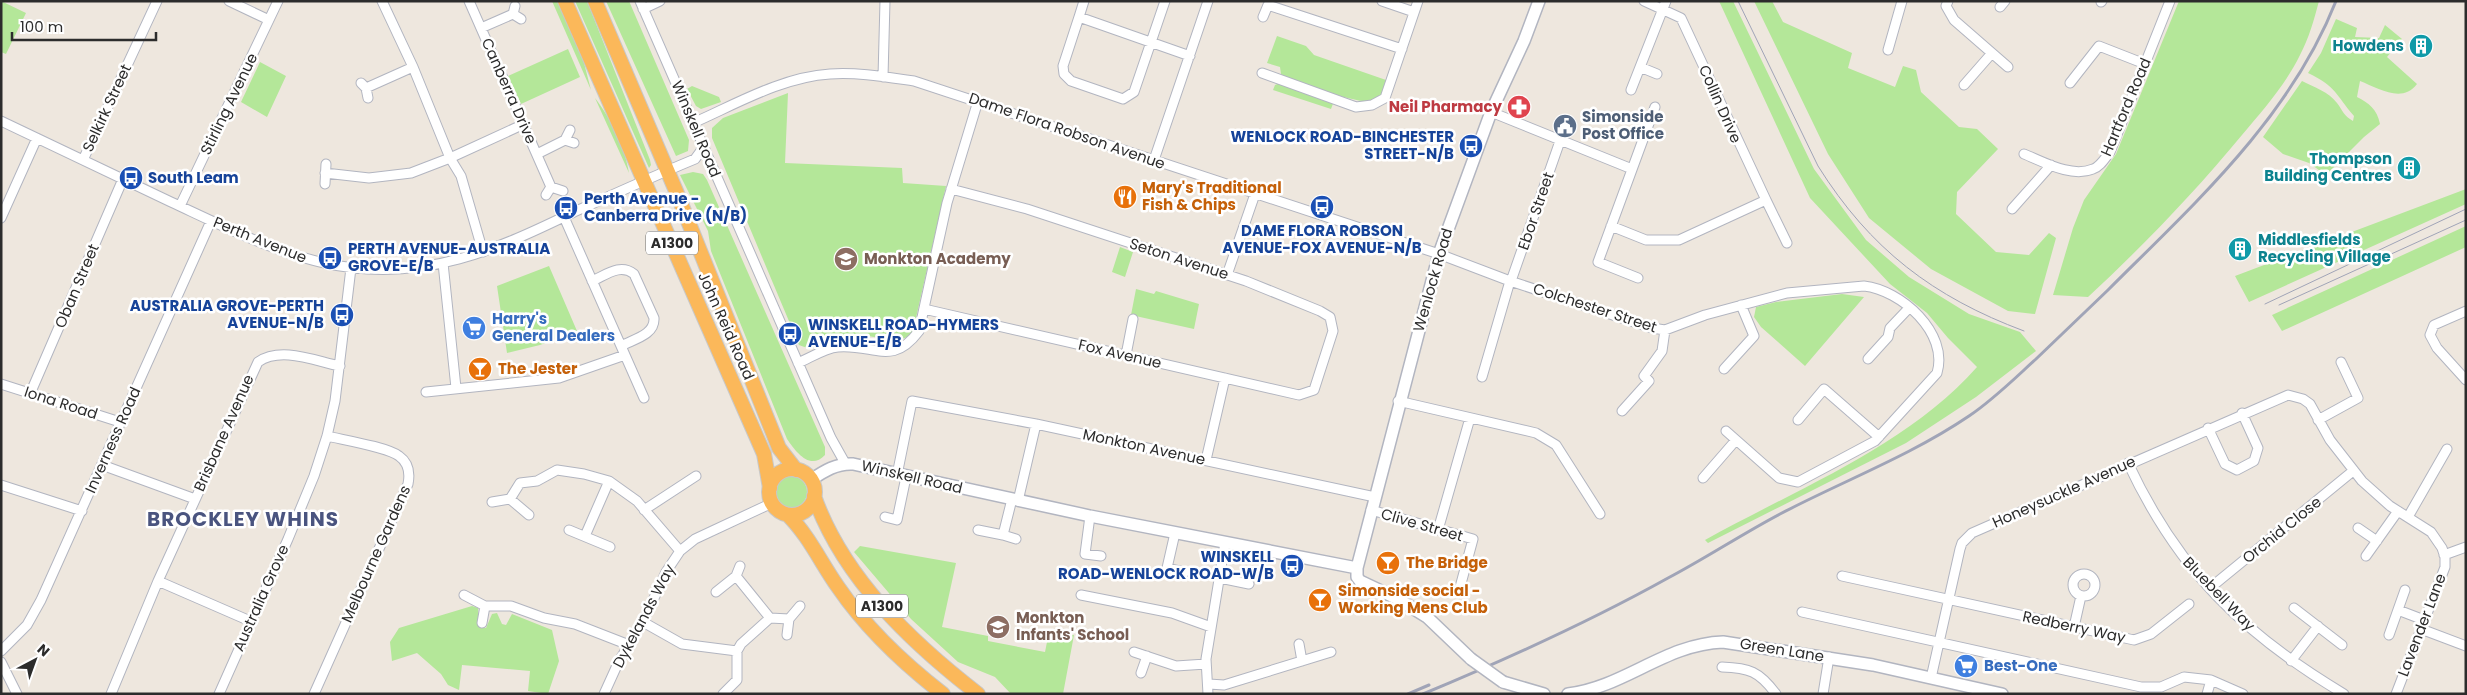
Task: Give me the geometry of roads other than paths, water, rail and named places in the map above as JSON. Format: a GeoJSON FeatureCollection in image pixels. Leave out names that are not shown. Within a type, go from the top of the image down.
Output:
{"type":"FeatureCollection","features":[{"type":"Feature","properties":{"kind":"highway","name":"John Reid Road"},"geometry":{"type":"LineString","coordinates":[[565,1],[764,454],[770,488]]}},
{"type":"Feature","properties":{"kind":"highway","name":"John Reid Road"},"geometry":{"type":"LineString","coordinates":[[595,1],[667,171],[779,448],[796,470]]}},
{"type":"Feature","properties":{"kind":"highway"},"geometry":{"type":"LineString","coordinates":[[789,470],[796,470],[811,480],[814,496],[812,503],[802,512],[788,515],[772,503],[770,488],[776,476],[789,470]]}},
{"type":"Feature","properties":{"kind":"highway","name":"A1300"},"geometry":{"type":"LineString","coordinates":[[814,496],[833,540],[870,592],[934,658],[978,694]]}},
{"type":"Feature","properties":{"kind":"highway","name":"A1300"},"geometry":{"type":"LineString","coordinates":[[788,515],[806,535],[840,590],[903,661],[942,694]]}},
{"type":"Feature","properties":{"kind":"highway"},"geometry":{"type":"LineString","coordinates":[[833,540],[855,585],[907,643],[911,650],[903,661]]}},
{"type":"Feature","properties":{"kind":"street","name":"Selkirk Street"},"geometry":{"type":"LineString","coordinates":[[83,160],[157,1]]}},
{"type":"Feature","properties":{"kind":"street"},"geometry":{"type":"LineString","coordinates":[[229,1],[269,20]]}},
{"type":"Feature","properties":{"kind":"street","name":"Stirling Avenue"},"geometry":{"type":"LineString","coordinates":[[180,206],[278,1]]}},
{"type":"Feature","properties":{"kind":"street"},"geometry":{"type":"LineString","coordinates":[[382,1],[413,67],[450,158],[461,176],[483,252]]}},
{"type":"Feature","properties":{"kind":"street","name":"Canberra Drive"},"geometry":{"type":"LineString","coordinates":[[469,1],[551,186]]}},
{"type":"Feature","properties":{"kind":"street"},"geometry":{"type":"LineString","coordinates":[[641,5],[660,1]]}},
{"type":"Feature","properties":{"kind":"street"},"geometry":{"type":"LineString","coordinates":[[883,77],[885,1]]}},
{"type":"Feature","properties":{"kind":"street"},"geometry":{"type":"LineString","coordinates":[[1084,1],[1063,70],[1071,81],[1122,98],[1127,98],[1134,92],[1165,1]]}},
{"type":"Feature","properties":{"kind":"street"},"geometry":{"type":"LineString","coordinates":[[1154,160],[1208,1]]}},
{"type":"Feature","properties":{"kind":"street"},"geometry":{"type":"LineString","coordinates":[[1382,1],[1414,12]]}},
{"type":"Feature","properties":{"kind":"street"},"geometry":{"type":"LineString","coordinates":[[1262,73],[1356,108],[1372,105],[1385,98],[1418,1]]}},
{"type":"Feature","properties":{"kind":"street","name":"Wenlock Road"},"geometry":{"type":"LineString","coordinates":[[1357,568],[1398,401],[1439,254],[1491,112],[1524,41],[1539,1]]}},
{"type":"Feature","properties":{"kind":"street"},"geometry":{"type":"LineString","coordinates":[[1631,90],[1664,5],[1644,1]]}},
{"type":"Feature","properties":{"kind":"street"},"geometry":{"type":"LineString","coordinates":[[1888,50],[1902,1]]}},
{"type":"Feature","properties":{"kind":"street"},"geometry":{"type":"LineString","coordinates":[[1948,1],[1946,6],[1954,20],[2008,67]]}},
{"type":"Feature","properties":{"kind":"street","name":"Hartford Road"},"geometry":{"type":"LineString","coordinates":[[2024,154],[2051,165],[2080,172],[2094,169],[2103,162],[2110,152],[2170,1]]}},
{"type":"Feature","properties":{"kind":"street","name":"Winskell Road"},"geometry":{"type":"LineString","coordinates":[[641,5],[844,464],[1090,516],[1357,568]]}},
{"type":"Feature","properties":{"kind":"street"},"geometry":{"type":"LineString","coordinates":[[1263,17],[1268,5],[1402,49]]}},
{"type":"Feature","properties":{"kind":"street","name":"Collin Drive"},"geometry":{"type":"LineString","coordinates":[[1664,5],[1681,18],[1759,189],[1787,243]]}},
{"type":"Feature","properties":{"kind":"street","name":"Canberra Drive"},"geometry":{"type":"LineString","coordinates":[[481,28],[516,13]]}},
{"type":"Feature","properties":{"kind":"street"},"geometry":{"type":"LineString","coordinates":[[1079,17],[1190,56]]}},
{"type":"Feature","properties":{"kind":"street"},"geometry":{"type":"LineString","coordinates":[[2070,83],[2099,46],[2144,64]]}},
{"type":"Feature","properties":{"kind":"street"},"geometry":{"type":"LineString","coordinates":[[1964,85],[1992,53]]}},
{"type":"Feature","properties":{"kind":"street"},"geometry":{"type":"LineString","coordinates":[[368,98],[363,85],[413,67]]}},
{"type":"Feature","properties":{"kind":"street"},"geometry":{"type":"LineString","coordinates":[[1640,67],[1657,74]]}},
{"type":"Feature","properties":{"kind":"street","name":"Dame Flora Robson Avenue"},"geometry":{"type":"LineString","coordinates":[[693,123],[772,88],[805,77],[830,74],[914,81],[1439,254]]}},
{"type":"Feature","properties":{"kind":"street"},"geometry":{"type":"LineString","coordinates":[[798,363],[835,347],[854,346],[893,353],[908,345],[919,331],[951,189],[978,101]]}},
{"type":"Feature","properties":{"kind":"street"},"geometry":{"type":"LineString","coordinates":[[1638,278],[1598,262],[1655,107]]}},
{"type":"Feature","properties":{"kind":"street"},"geometry":{"type":"LineString","coordinates":[[1491,112],[1632,168]]}},
{"type":"Feature","properties":{"kind":"street","name":"Perth Avenue"},"geometry":{"type":"LineString","coordinates":[[1,121],[211,221],[283,253],[315,262],[351,268],[399,269],[443,263],[483,252],[644,180]]}},
{"type":"Feature","properties":{"kind":"street"},"geometry":{"type":"LineString","coordinates":[[325,184],[326,168],[369,178],[411,173],[450,158],[524,124]]}},
{"type":"Feature","properties":{"kind":"street","name":"Canberra Drive"},"geometry":{"type":"LineString","coordinates":[[537,154],[570,142],[570,130]]}},
{"type":"Feature","properties":{"kind":"street"},"geometry":{"type":"LineString","coordinates":[[1,218],[38,138]]}},
{"type":"Feature","properties":{"kind":"street","name":"Ebor Street"},"geometry":{"type":"LineString","coordinates":[[1482,377],[1511,281],[1560,141]]}},
{"type":"Feature","properties":{"kind":"street"},"geometry":{"type":"LineString","coordinates":[[644,180],[695,159],[703,148]]}},
{"type":"Feature","properties":{"kind":"street"},"geometry":{"type":"LineString","coordinates":[[2012,209],[2051,165]]}},
{"type":"Feature","properties":{"kind":"street","name":"Oban Street"},"geometry":{"type":"LineString","coordinates":[[30,394],[123,179]]}},
{"type":"Feature","properties":{"kind":"street"},"geometry":{"type":"LineString","coordinates":[[546,195],[551,186],[563,191]]}},
{"type":"Feature","properties":{"kind":"street","name":"Seton Avenue"},"geometry":{"type":"LineString","coordinates":[[951,189],[1027,210],[1227,275],[1320,311],[1330,317],[1332,331],[1314,390]]}},
{"type":"Feature","properties":{"kind":"street"},"geometry":{"type":"LineString","coordinates":[[1227,275],[1255,194]]}},
{"type":"Feature","properties":{"kind":"street"},"geometry":{"type":"LineString","coordinates":[[1610,226],[1646,240],[1679,240],[1766,200]]}},
{"type":"Feature","properties":{"kind":"street"},"geometry":{"type":"LineString","coordinates":[[564,217],[644,398]]}},
{"type":"Feature","properties":{"kind":"street","name":"Inverness Road"},"geometry":{"type":"LineString","coordinates":[[1,651],[18,636],[35,612],[211,221]]}},
{"type":"Feature","properties":{"kind":"street","name":"Colchester Street"},"geometry":{"type":"LineString","coordinates":[[1439,254],[1511,281],[1652,328],[1665,330],[1705,315],[1787,293],[1864,286],[1876,287],[1892,294],[1909,308],[1928,326],[1937,342],[1941,360],[1937,373],[1879,437],[1875,441],[1798,482],[1779,478],[1726,431]]}},
{"type":"Feature","properties":{"kind":"street"},"geometry":{"type":"LineString","coordinates":[[443,263],[456,388]]}},
{"type":"Feature","properties":{"kind":"street","name":"Australia Grove"},"geometry":{"type":"LineString","coordinates":[[219,694],[288,539],[314,476],[327,436],[340,366],[351,268]]}},
{"type":"Feature","properties":{"kind":"street"},"geometry":{"type":"LineString","coordinates":[[592,281],[620,268],[627,269],[634,274],[654,318],[654,325],[651,331],[621,346]]}},
{"type":"Feature","properties":{"kind":"street"},"geometry":{"type":"LineString","coordinates":[[1724,369],[1754,336],[1741,305]]}},
{"type":"Feature","properties":{"kind":"street"},"geometry":{"type":"LineString","coordinates":[[1868,360],[1888,337],[1890,328],[1909,308]]}},
{"type":"Feature","properties":{"kind":"street","name":"Fox Avenue"},"geometry":{"type":"LineString","coordinates":[[924,309],[1299,395],[1314,390]]}},
{"type":"Feature","properties":{"kind":"street"},"geometry":{"type":"LineString","coordinates":[[2466,311],[2434,326],[2430,336],[2447,361],[2466,380]]}},
{"type":"Feature","properties":{"kind":"street"},"geometry":{"type":"LineString","coordinates":[[1126,355],[1133,319]]}},
{"type":"Feature","properties":{"kind":"street"},"geometry":{"type":"LineString","coordinates":[[1622,411],[1649,381],[1644,376],[1662,351],[1665,330]]}},
{"type":"Feature","properties":{"kind":"street","name":"Brisbane Avenue"},"geometry":{"type":"LineString","coordinates":[[111,694],[158,581],[258,362],[275,354],[340,366]]}},
{"type":"Feature","properties":{"kind":"street"},"geometry":{"type":"LineString","coordinates":[[426,392],[558,378],[625,355]]}},
{"type":"Feature","properties":{"kind":"street"},"geometry":{"type":"LineString","coordinates":[[2341,362],[2358,398],[2318,420],[2330,440],[2362,481],[2398,511],[2431,532],[2444,555],[2466,547]]}},
{"type":"Feature","properties":{"kind":"street"},"geometry":{"type":"LineString","coordinates":[[1206,460],[1225,378]]}},
{"type":"Feature","properties":{"kind":"street","name":"Iona Road"},"geometry":{"type":"LineString","coordinates":[[1,384],[120,422]]}},
{"type":"Feature","properties":{"kind":"street"},"geometry":{"type":"LineString","coordinates":[[1798,420],[1824,389],[1879,437]]}},
{"type":"Feature","properties":{"kind":"street","name":"Honeysuckle Avenue"},"geometry":{"type":"LineString","coordinates":[[1931,678],[1960,549],[1962,543],[1972,533],[2281,396],[2298,397],[2310,404],[2318,420]]}},
{"type":"Feature","properties":{"kind":"street","name":"Monkton Avenue"},"geometry":{"type":"LineString","coordinates":[[902,476],[912,401],[1036,424],[1375,497]]}},
{"type":"Feature","properties":{"kind":"street"},"geometry":{"type":"LineString","coordinates":[[1398,401],[1536,433],[1556,445],[1600,514]]}},
{"type":"Feature","properties":{"kind":"street"},"geometry":{"type":"LineString","coordinates":[[2208,428],[2225,464],[2237,470],[2254,461],[2258,448],[2242,413]]}},
{"type":"Feature","properties":{"kind":"street"},"geometry":{"type":"LineString","coordinates":[[1438,530],[1470,418]]}},
{"type":"Feature","properties":{"kind":"street"},"geometry":{"type":"LineString","coordinates":[[1003,535],[1015,500],[1036,424]]}},
{"type":"Feature","properties":{"kind":"street","name":"Melbourne Gardens"},"geometry":{"type":"LineString","coordinates":[[314,694],[410,477],[408,468],[399,455],[327,436]]}},
{"type":"Feature","properties":{"kind":"street"},"geometry":{"type":"LineString","coordinates":[[1703,478],[1736,440]]}},
{"type":"Feature","properties":{"kind":"street"},"geometry":{"type":"LineString","coordinates":[[2408,518],[2447,449]]}},
{"type":"Feature","properties":{"kind":"street","name":"Bluebell Way"},"geometry":{"type":"LineString","coordinates":[[2128,463],[2147,504],[2167,536],[2210,588],[2245,624],[2292,661],[2344,694]]}},
{"type":"Feature","properties":{"kind":"street"},"geometry":{"type":"LineString","coordinates":[[811,480],[832,467],[844,464]]}},
{"type":"Feature","properties":{"kind":"street"},"geometry":{"type":"LineString","coordinates":[[102,465],[195,499]]}},
{"type":"Feature","properties":{"kind":"street"},"geometry":{"type":"LineString","coordinates":[[492,502],[510,499],[520,483],[537,481],[557,470],[584,474],[609,481],[637,501],[680,551]]}},
{"type":"Feature","properties":{"kind":"street","name":"Orchid Close"},"geometry":{"type":"LineString","coordinates":[[2210,588],[2353,470]]}},
{"type":"Feature","properties":{"kind":"street"},"geometry":{"type":"LineString","coordinates":[[644,510],[696,476]]}},
{"type":"Feature","properties":{"kind":"street"},"geometry":{"type":"LineString","coordinates":[[885,517],[897,520],[902,476]]}},
{"type":"Feature","properties":{"kind":"street"},"geometry":{"type":"LineString","coordinates":[[585,536],[609,481]]}},
{"type":"Feature","properties":{"kind":"street"},"geometry":{"type":"LineString","coordinates":[[1,485],[82,511]]}},
{"type":"Feature","properties":{"kind":"street"},"geometry":{"type":"LineString","coordinates":[[510,499],[529,515]]}},
{"type":"Feature","properties":{"kind":"street","name":"Dykelands Way"},"geometry":{"type":"LineString","coordinates":[[604,694],[619,661],[643,622],[666,572],[680,551],[695,539],[772,503]]}},
{"type":"Feature","properties":{"kind":"street","name":"Clive Street"},"geometry":{"type":"LineString","coordinates":[[1372,510],[1473,540],[1459,591]]}},
{"type":"Feature","properties":{"kind":"street"},"geometry":{"type":"LineString","coordinates":[[2366,556],[2398,511]]}},
{"type":"Feature","properties":{"kind":"street"},"geometry":{"type":"LineString","coordinates":[[1090,516],[1084,554],[1101,556]]}},
{"type":"Feature","properties":{"kind":"street"},"geometry":{"type":"LineString","coordinates":[[2358,528],[2377,541]]}},
{"type":"Feature","properties":{"kind":"street"},"geometry":{"type":"LineString","coordinates":[[569,530],[610,547]]}},
{"type":"Feature","properties":{"kind":"street"},"geometry":{"type":"LineString","coordinates":[[978,530],[1016,539]]}},
{"type":"Feature","properties":{"kind":"street"},"geometry":{"type":"LineString","coordinates":[[1174,533],[1167,568],[1185,572]]}},
{"type":"Feature","properties":{"kind":"street"},"geometry":{"type":"LineString","coordinates":[[1208,694],[1209,684],[1206,664],[1225,543]]}},
{"type":"Feature","properties":{"kind":"street","name":"Lavender Lane"},"geometry":{"type":"LineString","coordinates":[[2396,694],[2445,567],[2444,555]]}},
{"type":"Feature","properties":{"kind":"street"},"geometry":{"type":"LineString","coordinates":[[716,592],[736,576],[740,566]]}},
{"type":"Feature","properties":{"kind":"street"},"geometry":{"type":"LineString","coordinates":[[1357,568],[1357,577],[1360,581],[1398,599],[1427,617],[1472,659],[1503,682],[1544,694]]}},
{"type":"Feature","properties":{"kind":"street"},"geometry":{"type":"LineString","coordinates":[[736,576],[770,618]]}},
{"type":"Feature","properties":{"kind":"street","name":"Redberry Way"},"geometry":{"type":"LineString","coordinates":[[1842,576],[2134,640],[2151,634],[2189,604]]}},
{"type":"Feature","properties":{"kind":"street"},"geometry":{"type":"LineString","coordinates":[[1220,578],[1249,584]]}},
{"type":"Feature","properties":{"kind":"street"},"geometry":{"type":"LineString","coordinates":[[158,581],[250,621]]}},
{"type":"Feature","properties":{"kind":"street"},"geometry":{"type":"LineString","coordinates":[[2389,635],[2406,590]]}},
{"type":"Feature","properties":{"kind":"street"},"geometry":{"type":"LineString","coordinates":[[464,595],[485,606],[511,606],[544,618],[576,624],[629,645]]}},
{"type":"Feature","properties":{"kind":"street"},"geometry":{"type":"LineString","coordinates":[[1081,595],[1172,613],[1211,628]]}},
{"type":"Feature","properties":{"kind":"street"},"geometry":{"type":"LineString","coordinates":[[2074,627],[2081,596]]}},
{"type":"Feature","properties":{"kind":"street"},"geometry":{"type":"LineString","coordinates":[[482,623],[485,606]]}},
{"type":"Feature","properties":{"kind":"street"},"geometry":{"type":"LineString","coordinates":[[787,635],[789,619],[800,606]]}},
{"type":"Feature","properties":{"kind":"street"},"geometry":{"type":"LineString","coordinates":[[2294,608],[2342,645]]}},
{"type":"Feature","properties":{"kind":"street"},"geometry":{"type":"LineString","coordinates":[[2398,610],[2423,625],[2466,646]]}},
{"type":"Feature","properties":{"kind":"street"},"geometry":{"type":"LineString","coordinates":[[1802,612],[2142,687],[2161,687],[2184,677],[2211,680],[2243,694]]}},
{"type":"Feature","properties":{"kind":"street"},"geometry":{"type":"LineString","coordinates":[[723,694],[737,680],[737,651],[741,644],[770,618],[789,619]]}},
{"type":"Feature","properties":{"kind":"street"},"geometry":{"type":"LineString","coordinates":[[643,622],[682,644],[737,651]]}},
{"type":"Feature","properties":{"kind":"street"},"geometry":{"type":"LineString","coordinates":[[2292,661],[2318,626]]}},
{"type":"Feature","properties":{"kind":"street","name":"Green Lane"},"geometry":{"type":"LineString","coordinates":[[1568,694],[1594,689],[1679,649],[1709,642],[1740,643],[1829,657],[2002,694]]}},
{"type":"Feature","properties":{"kind":"street"},"geometry":{"type":"LineString","coordinates":[[1299,644],[1302,661]]}},
{"type":"Feature","properties":{"kind":"street"},"geometry":{"type":"LineString","coordinates":[[1134,652],[1176,666],[1206,664]]}},
{"type":"Feature","properties":{"kind":"street"},"geometry":{"type":"LineString","coordinates":[[1209,684],[1224,685],[1331,652]]}},
{"type":"Feature","properties":{"kind":"street"},"geometry":{"type":"LineString","coordinates":[[1141,673],[1147,656]]}},
{"type":"Feature","properties":{"kind":"street"},"geometry":{"type":"LineString","coordinates":[[1823,694],[1829,657]]}},
{"type":"Feature","properties":{"kind":"street"},"geometry":{"type":"LineString","coordinates":[[1740,668],[1742,658]]}},
{"type":"Feature","properties":{"kind":"street"},"geometry":{"type":"LineString","coordinates":[[1,662],[17,694]]}},
{"type":"Feature","properties":{"kind":"street"},"geometry":{"type":"LineString","coordinates":[[1722,667],[1740,668],[1760,675],[1776,694]]}},
{"type":"Feature","properties":{"kind":"street"},"geometry":{"type":"LineString","coordinates":[[2207,694],[2211,680]]}},
{"type":"Feature","properties":{"kind":"tram line"},"geometry":{"type":"LineString","coordinates":[[1738,1],[1818,166],[1838,196],[1859,222],[1906,267],[1933,286],[1991,318],[2024,331]]}},
{"type":"Feature","properties":{"kind":"tram line"},"geometry":{"type":"LineString","coordinates":[[2265,304],[2466,209]]}},
{"type":"Feature","properties":{"kind":"tram line"},"geometry":{"type":"LineString","coordinates":[[2279,305],[2466,220]]}},
{"type":"Feature","properties":{"kind":"railway"},"geometry":{"type":"LineString","coordinates":[[1423,694],[1517,654],[1608,610],[1780,514],[1923,444],[1978,410],[2020,374],[2108,290],[2174,225],[2237,157],[2267,121],[2293,83],[2317,43],[2336,1]]}},
{"type":"Feature","properties":{"kind":"railway"},"geometry":{"type":"LineString","coordinates":[[1408,694],[1429,685]]}},
{"type":"Feature","properties":{"kind":"place","name":"Howdens"},"geometry":{"type":"Point","coordinates":[2421,46]}},
{"type":"Feature","properties":{"kind":"place","name":"Neil Pharmacy"},"geometry":{"type":"Point","coordinates":[1519,107]}},
{"type":"Feature","properties":{"kind":"place","name":"Simonside Post Office"},"geometry":{"type":"Point","coordinates":[1565,126]}},
{"type":"Feature","properties":{"kind":"place","name":"WENLOCK ROAD-BINCHESTER STREET-N/B"},"geometry":{"type":"Point","coordinates":[1471,146]}},
{"type":"Feature","properties":{"kind":"place","name":"Thompson Building Centres"},"geometry":{"type":"Point","coordinates":[2409,168]}},
{"type":"Feature","properties":{"kind":"place","name":"South Leam"},"geometry":{"type":"Point","coordinates":[131,178]}},
{"type":"Feature","properties":{"kind":"place","name":"Mary's Traditional Fish & Chips"},"geometry":{"type":"Point","coordinates":[1125,197]}},
{"type":"Feature","properties":{"kind":"place","name":"DAME FLORA ROBSON AVENUE-FOX AVENUE-N/B"},"geometry":{"type":"Point","coordinates":[1322,207]}},
{"type":"Feature","properties":{"kind":"place","name":"Perth Avenue - Canberra Drive (N/B)"},"geometry":{"type":"Point","coordinates":[566,208]}},
{"type":"Feature","properties":{"kind":"place","name":"Middlesfields Recycling Village"},"geometry":{"type":"Point","coordinates":[2240,249]}},
{"type":"Feature","properties":{"kind":"place","name":"PERTH AVENUE-AUSTRALIA GROVE-E/B"},"geometry":{"type":"Point","coordinates":[330,258]}},
{"type":"Feature","properties":{"kind":"place","name":"Monkton Academy"},"geometry":{"type":"Point","coordinates":[846,259]}},
{"type":"Feature","properties":{"kind":"place","name":"AUSTRALIA GROVE-PERTH AVENUE-N/B"},"geometry":{"type":"Point","coordinates":[342,315]}},
{"type":"Feature","properties":{"kind":"place","name":"Harry's General Dealers"},"geometry":{"type":"Point","coordinates":[474,328]}},
{"type":"Feature","properties":{"kind":"place","name":"WINSKELL ROAD-HYMERS AVENUE-E/B"},"geometry":{"type":"Point","coordinates":[790,334]}},
{"type":"Feature","properties":{"kind":"place","name":"The Jester"},"geometry":{"type":"Point","coordinates":[480,369]}},
{"type":"Feature","properties":{"kind":"place","name":"The Bridge"},"geometry":{"type":"Point","coordinates":[1388,563]}},
{"type":"Feature","properties":{"kind":"place","name":"WINSKELL ROAD-WENLOCK ROAD-W/B"},"geometry":{"type":"Point","coordinates":[1292,566]}},
{"type":"Feature","properties":{"kind":"place","name":"Simonside social - Working Mens Club"},"geometry":{"type":"Point","coordinates":[1320,600]}},
{"type":"Feature","properties":{"kind":"place","name":"Monkton Infants' School"},"geometry":{"type":"Point","coordinates":[998,627]}},
{"type":"Feature","properties":{"kind":"place","name":"Best-One"},"geometry":{"type":"Point","coordinates":[1966,666]}},
{"type":"Feature","properties":{"kind":"district","name":"BROCKLEY WHINS"},"geometry":{"type":"Point","coordinates":[243,519]}}]}
